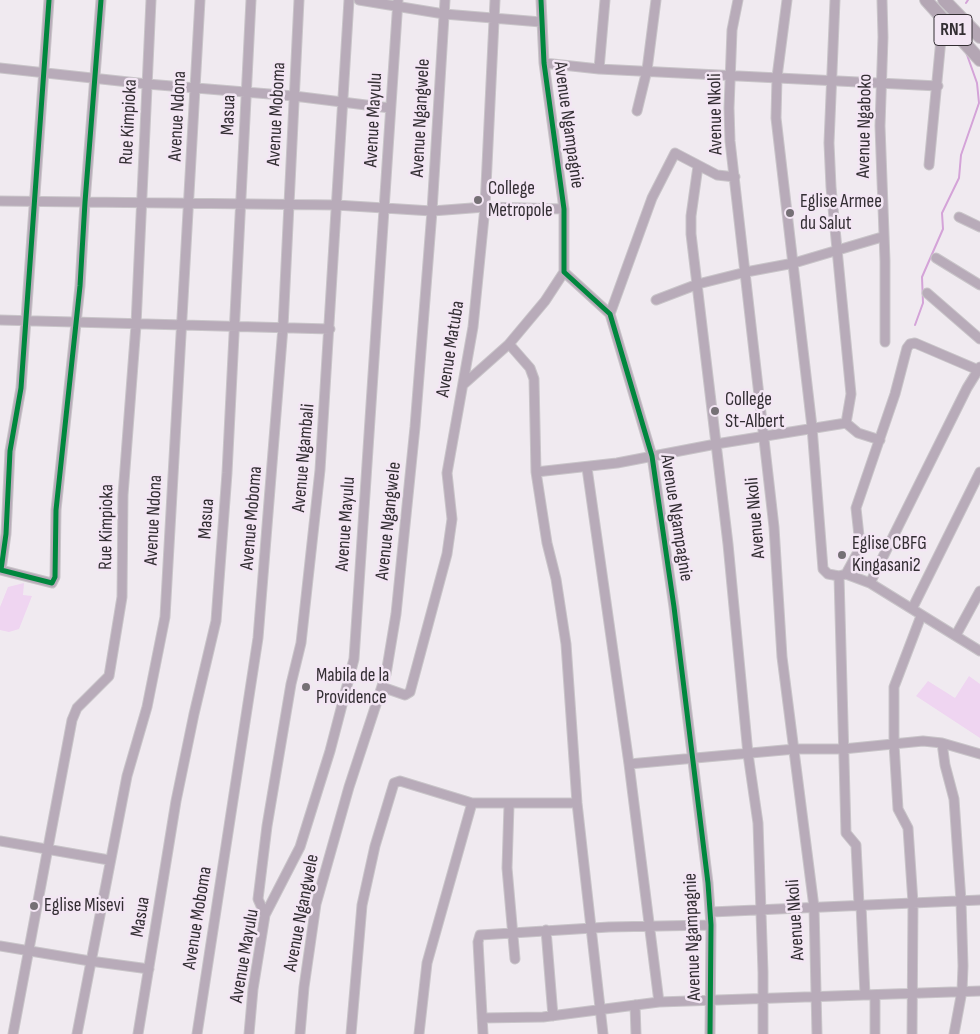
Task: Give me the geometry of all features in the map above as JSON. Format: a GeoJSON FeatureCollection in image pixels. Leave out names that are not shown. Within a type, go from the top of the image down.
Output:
{"type":"FeatureCollection","features":[{"type":"Feature","properties":{"kind":"highway","name":"RN1"},"geometry":{"type":"LineString","coordinates":[[926,0],[980,60]]}},
{"type":"Feature","properties":{"kind":"highway","name":"RN1"},"geometry":{"type":"LineString","coordinates":[[944,0],[980,36]]}},
{"type":"Feature","properties":{"kind":"street"},"geometry":{"type":"LineString","coordinates":[[49,0],[21,388],[10,451],[6,534],[1,573],[52,583],[54,580],[56,510],[76,324],[84,202],[102,0]]}},
{"type":"Feature","properties":{"kind":"street","name":"Rue Kimpioka"},"geometry":{"type":"LineString","coordinates":[[12,1034],[30,950],[46,848],[74,714],[106,681],[111,671],[122,597],[123,495],[136,325],[151,0]]}},
{"type":"Feature","properties":{"kind":"street","name":"Avenue Ndona"},"geometry":{"type":"LineString","coordinates":[[78,1034],[90,961],[126,776],[144,715],[165,617],[200,0]]}},
{"type":"Feature","properties":{"kind":"street","name":"Masua"},"geometry":{"type":"LineString","coordinates":[[138,1034],[187,744],[216,621],[227,473],[251,0]]}},
{"type":"Feature","properties":{"kind":"street","name":"Avenue Moboma"},"geometry":{"type":"LineString","coordinates":[[197,1034],[258,638],[283,327],[299,0]]}},
{"type":"Feature","properties":{"kind":"street","name":"Avenue Ngambali"},"geometry":{"type":"LineString","coordinates":[[264,915],[258,899],[267,826],[291,684],[301,643],[320,470],[349,0]]}},
{"type":"Feature","properties":{"kind":"street"},"geometry":{"type":"LineString","coordinates":[[359,0],[398,2],[444,14],[541,22]]}},
{"type":"Feature","properties":{"kind":"street","name":"Avenue Ngangwele"},"geometry":{"type":"LineString","coordinates":[[300,1034],[304,987],[316,904],[349,787],[382,687],[396,614],[432,210],[445,0]]}},
{"type":"Feature","properties":{"kind":"street","name":"Avenue Matuba"},"geometry":{"type":"LineString","coordinates":[[382,687],[407,695],[410,692],[437,598],[447,554],[452,519],[447,473],[473,327],[485,207],[495,0]]}},
{"type":"Feature","properties":{"kind":"street","name":"Avenue Ngampagnie"},"geometry":{"type":"LineString","coordinates":[[541,0],[544,63],[564,209],[564,272]]}},
{"type":"Feature","properties":{"kind":"street"},"geometry":{"type":"LineString","coordinates":[[599,69],[605,0]]}},
{"type":"Feature","properties":{"kind":"street"},"geometry":{"type":"LineString","coordinates":[[637,111],[647,70],[656,0]]}},
{"type":"Feature","properties":{"kind":"street","name":"Avenue Nkoli"},"geometry":{"type":"LineString","coordinates":[[738,0],[732,30],[730,141],[774,527],[782,657],[814,907],[817,1034]]}},
{"type":"Feature","properties":{"kind":"street"},"geometry":{"type":"LineString","coordinates":[[787,0],[777,77],[776,118],[812,427],[823,569],[828,574],[842,575],[870,583],[980,651]]}},
{"type":"Feature","properties":{"kind":"street"},"geometry":{"type":"LineString","coordinates":[[835,0],[831,80],[831,187],[851,394],[846,423]]}},
{"type":"Feature","properties":{"kind":"street","name":"Avenue Ngaboko"},"geometry":{"type":"LineString","coordinates":[[882,0],[880,126],[882,237],[885,261],[885,342]]}},
{"type":"Feature","properties":{"kind":"street","name":"Avenue Mayulu"},"geometry":{"type":"LineString","coordinates":[[249,1034],[264,915],[300,847],[330,751],[354,659],[398,2]]}},
{"type":"Feature","properties":{"kind":"street"},"geometry":{"type":"LineString","coordinates":[[929,165],[943,18]]}},
{"type":"Feature","properties":{"kind":"street"},"geometry":{"type":"LineString","coordinates":[[544,63],[599,69],[730,74],[938,86]]}},
{"type":"Feature","properties":{"kind":"street"},"geometry":{"type":"LineString","coordinates":[[0,68],[147,84],[294,96],[390,108]]}},
{"type":"Feature","properties":{"kind":"street"},"geometry":{"type":"LineString","coordinates":[[464,384],[509,344],[546,301],[564,272],[610,314],[637,234],[673,155],[678,154],[717,175],[735,177]]}},
{"type":"Feature","properties":{"kind":"street"},"geometry":{"type":"LineString","coordinates":[[698,166],[691,225],[748,754],[758,823],[763,1034]]}},
{"type":"Feature","properties":{"kind":"street"},"geometry":{"type":"LineString","coordinates":[[0,201],[242,204],[385,207],[432,210],[485,207],[564,209]]}},
{"type":"Feature","properties":{"kind":"street"},"geometry":{"type":"LineString","coordinates":[[959,217],[980,227]]}},
{"type":"Feature","properties":{"kind":"street"},"geometry":{"type":"LineString","coordinates":[[656,300],[698,284],[794,263],[882,237]]}},
{"type":"Feature","properties":{"kind":"street"},"geometry":{"type":"LineString","coordinates":[[936,258],[980,285]]}},
{"type":"Feature","properties":{"kind":"street"},"geometry":{"type":"LineString","coordinates":[[927,293],[980,340]]}},
{"type":"Feature","properties":{"kind":"street","name":"Avenue Ngampagnie"},"geometry":{"type":"LineString","coordinates":[[610,314],[652,456],[694,759],[711,912],[710,1034]]}},
{"type":"Feature","properties":{"kind":"street"},"geometry":{"type":"LineString","coordinates":[[0,320],[76,324],[330,329]]}},
{"type":"Feature","properties":{"kind":"street"},"geometry":{"type":"LineString","coordinates":[[865,995],[856,845],[846,833],[843,749],[842,575],[858,552],[860,545],[856,508],[880,440],[910,344],[915,343],[979,368],[870,583]]}},
{"type":"Feature","properties":{"kind":"street"},"geometry":{"type":"LineString","coordinates":[[509,344],[530,368],[534,379],[536,472],[546,543],[556,579],[566,644],[577,803],[602,1008],[603,1034]]}},
{"type":"Feature","properties":{"kind":"street"},"geometry":{"type":"LineString","coordinates":[[536,472],[587,468],[812,427],[846,423],[858,432],[880,440]]}},
{"type":"Feature","properties":{"kind":"street"},"geometry":{"type":"LineString","coordinates":[[587,468],[629,764],[659,1002]]}},
{"type":"Feature","properties":{"kind":"street"},"geometry":{"type":"LineString","coordinates":[[912,610],[980,472]]}},
{"type":"Feature","properties":{"kind":"street"},"geometry":{"type":"LineString","coordinates":[[956,635],[980,591]]}},
{"type":"Feature","properties":{"kind":"street"},"geometry":{"type":"LineString","coordinates":[[912,1034],[913,902],[908,828],[898,809],[894,744],[895,682],[921,616]]}},
{"type":"Feature","properties":{"kind":"street"},"geometry":{"type":"LineString","coordinates":[[629,764],[795,749],[843,749],[923,741],[942,743],[980,754]]}},
{"type":"Feature","properties":{"kind":"street"},"geometry":{"type":"LineString","coordinates":[[942,743],[945,765],[954,799],[961,900],[962,991],[954,1034]]}},
{"type":"Feature","properties":{"kind":"street"},"geometry":{"type":"LineString","coordinates":[[351,1034],[362,905],[375,846],[394,783],[400,781],[472,803],[509,805],[577,803]]}},
{"type":"Feature","properties":{"kind":"street"},"geometry":{"type":"LineString","coordinates":[[419,1034],[427,963],[472,803]]}},
{"type":"Feature","properties":{"kind":"street"},"geometry":{"type":"LineString","coordinates":[[509,805],[506,868],[515,959]]}},
{"type":"Feature","properties":{"kind":"street"},"geometry":{"type":"LineString","coordinates":[[0,841],[109,860]]}},
{"type":"Feature","properties":{"kind":"street"},"geometry":{"type":"LineString","coordinates":[[711,912],[980,900]]}},
{"type":"Feature","properties":{"kind":"street"},"geometry":{"type":"LineString","coordinates":[[483,1034],[478,938],[484,933],[649,925],[712,925]]}},
{"type":"Feature","properties":{"kind":"street"},"geometry":{"type":"LineString","coordinates":[[546,930],[553,1016]]}},
{"type":"Feature","properties":{"kind":"street"},"geometry":{"type":"LineString","coordinates":[[0,946],[149,969]]}},
{"type":"Feature","properties":{"kind":"street"},"geometry":{"type":"LineString","coordinates":[[482,1018],[553,1016],[602,1008],[659,1002],[816,995],[980,991]]}},
{"type":"Feature","properties":{"kind":"street"},"geometry":{"type":"LineString","coordinates":[[875,995],[875,1034]]}},
{"type":"Feature","properties":{"kind":"street"},"geometry":{"type":"LineString","coordinates":[[635,1004],[636,1034]]}},
{"type":"Feature","properties":{"kind":"shaded area"},"geometry":{"type":"Polygon","coordinates":[[[24,583],[23,595],[32,596],[19,629],[9,632],[0,630],[0,607],[8,587],[24,583]]]}},
{"type":"Feature","properties":{"kind":"shaded area"},"geometry":{"type":"Polygon","coordinates":[[[969,676],[980,684],[980,738],[916,696],[928,681],[955,698],[969,676]]]}},
{"type":"Feature","properties":{"kind":"waterway"},"geometry":{"type":"LineString","coordinates":[[915,325],[923,303],[922,277],[943,229],[942,213],[959,178],[961,155],[979,103],[977,83],[966,52]]}},
{"type":"Feature","properties":{"kind":"cycle path"},"geometry":{"type":"LineString","coordinates":[[49,0],[21,388],[10,451],[6,534],[1,570],[52,583],[55,577],[56,510],[80,286],[101,0]]}},
{"type":"Feature","properties":{"kind":"cycle path"},"geometry":{"type":"LineString","coordinates":[[541,0],[544,63],[564,209],[564,272],[610,314],[652,456],[674,607],[708,883],[711,925],[710,1034]]}},
{"type":"Feature","properties":{"kind":"place","name":"College Metropole"},"geometry":{"type":"Point","coordinates":[478,200]}},
{"type":"Feature","properties":{"kind":"place","name":"Eglise Armee du Salut"},"geometry":{"type":"Point","coordinates":[790,213]}},
{"type":"Feature","properties":{"kind":"place","name":"College St-Albert"},"geometry":{"type":"Point","coordinates":[715,411]}},
{"type":"Feature","properties":{"kind":"place","name":"Eglise CBFG Kingasani2"},"geometry":{"type":"Point","coordinates":[842,555]}},
{"type":"Feature","properties":{"kind":"place","name":"Mabila de la Providence"},"geometry":{"type":"Point","coordinates":[306,687]}},
{"type":"Feature","properties":{"kind":"place","name":"Eglise Misevi"},"geometry":{"type":"Point","coordinates":[34,906]}}]}
